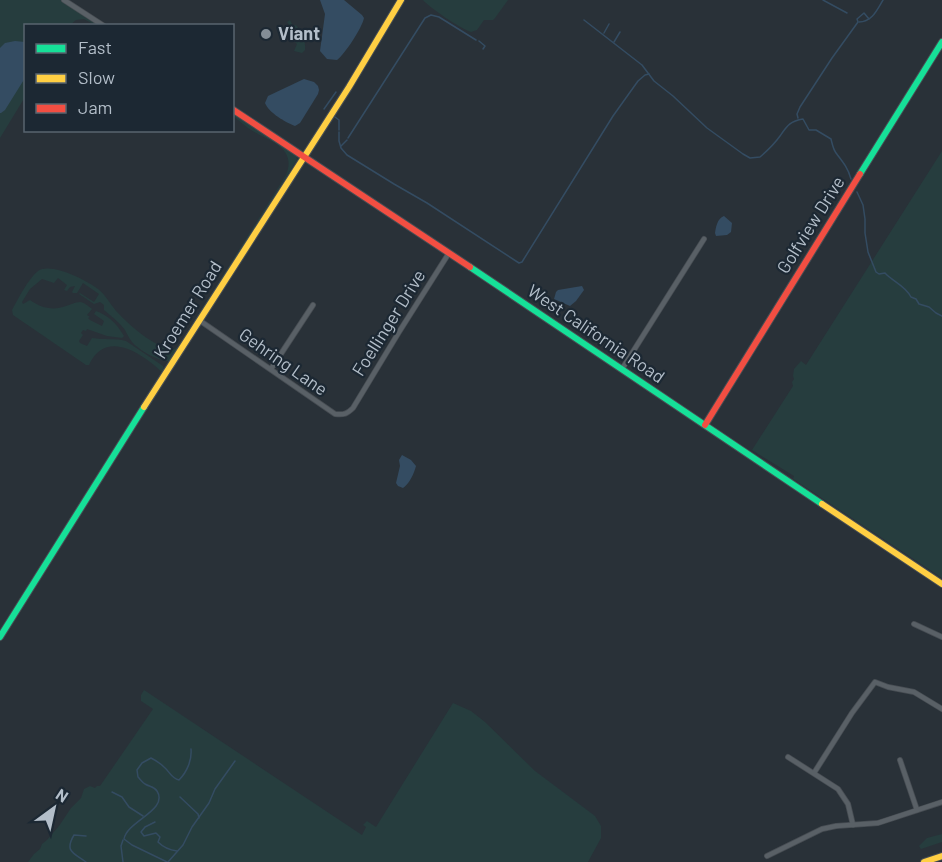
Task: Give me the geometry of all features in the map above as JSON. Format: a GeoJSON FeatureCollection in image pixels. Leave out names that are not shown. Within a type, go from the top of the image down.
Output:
{"type":"FeatureCollection","features":[{"type":"Feature","properties":{"kind":"main road","name":"Kroemer Road"},"geometry":{"type":"LineString","coordinates":[[0,637],[199,320],[349,87],[400,0]]}},
{"type":"Feature","properties":{"kind":"main road","name":"Golfview Drive"},"geometry":{"type":"LineString","coordinates":[[705,425],[942,42]]}},
{"type":"Feature","properties":{"kind":"main road","name":"West California Road"},"geometry":{"type":"LineString","coordinates":[[234,110],[942,585]]}},
{"type":"Feature","properties":{"kind":"main road"},"geometry":{"type":"LineString","coordinates":[[924,862],[942,856]]}},
{"type":"Feature","properties":{"kind":"street"},"geometry":{"type":"LineString","coordinates":[[64,0],[101,24]]}},
{"type":"Feature","properties":{"kind":"street"},"geometry":{"type":"LineString","coordinates":[[622,369],[704,239]]}},
{"type":"Feature","properties":{"kind":"street","name":"Foellinger Drive"},"geometry":{"type":"LineString","coordinates":[[353,408],[449,253]]}},
{"type":"Feature","properties":{"kind":"street"},"geometry":{"type":"LineString","coordinates":[[271,369],[313,305]]}},
{"type":"Feature","properties":{"kind":"street","name":"Gehring Lane"},"geometry":{"type":"LineString","coordinates":[[199,320],[335,414],[342,415],[353,408]]}},
{"type":"Feature","properties":{"kind":"street"},"geometry":{"type":"LineString","coordinates":[[914,624],[942,638]]}},
{"type":"Feature","properties":{"kind":"street"},"geometry":{"type":"LineString","coordinates":[[814,773],[852,713],[875,682],[914,692],[942,709]]}},
{"type":"Feature","properties":{"kind":"street"},"geometry":{"type":"LineString","coordinates":[[788,757],[842,793],[848,804],[853,825]]}},
{"type":"Feature","properties":{"kind":"street"},"geometry":{"type":"LineString","coordinates":[[900,760],[917,810]]}},
{"type":"Feature","properties":{"kind":"street"},"geometry":{"type":"LineString","coordinates":[[767,856],[828,827],[878,823],[942,802]]}},
{"type":"Feature","properties":{"kind":"green space"},"geometry":{"type":"Polygon","coordinates":[[[0,0],[61,0],[98,24],[84,19],[76,20],[71,24],[24,24],[24,99],[0,138],[0,0]]]}},
{"type":"Feature","properties":{"kind":"green space"},"geometry":{"type":"Polygon","coordinates":[[[423,0],[508,0],[493,20],[484,20],[477,30],[471,32],[446,18],[423,0]]]}},
{"type":"Feature","properties":{"kind":"green space"},"geometry":{"type":"Polygon","coordinates":[[[290,20],[303,37],[305,50],[302,53],[294,51],[297,44],[295,42],[299,39],[296,35],[298,32],[292,29],[287,22],[290,20]]]}},
{"type":"Feature","properties":{"kind":"green space"},"geometry":{"type":"Polygon","coordinates":[[[234,113],[296,154],[297,160],[170,361],[144,352],[135,345],[123,327],[104,310],[104,305],[100,302],[94,304],[79,294],[94,302],[99,294],[83,283],[77,293],[73,293],[75,286],[70,287],[67,291],[64,290],[67,285],[58,278],[54,283],[42,279],[30,289],[22,302],[23,304],[30,300],[43,307],[52,308],[61,308],[78,302],[84,303],[92,309],[87,315],[90,320],[102,326],[104,321],[94,314],[96,311],[112,320],[124,336],[122,338],[107,336],[87,329],[81,333],[83,335],[80,343],[87,346],[92,338],[126,341],[163,366],[163,373],[135,352],[115,346],[105,348],[96,354],[89,365],[86,365],[13,315],[12,310],[38,271],[60,270],[98,289],[124,319],[150,340],[172,350],[178,347],[286,175],[289,165],[284,151],[234,117],[234,113]]]}},
{"type":"Feature","properties":{"kind":"green space"},"geometry":{"type":"Polygon","coordinates":[[[942,151],[942,578],[793,479],[794,476],[752,450],[793,386],[794,369],[801,361],[806,365],[942,151]]]}},
{"type":"Feature","properties":{"kind":"green space"},"geometry":{"type":"Polygon","coordinates":[[[144,690],[362,835],[366,827],[363,825],[367,821],[376,827],[453,703],[471,711],[485,722],[535,771],[595,816],[601,826],[601,838],[588,862],[28,862],[81,798],[84,789],[90,786],[95,788],[100,786],[153,709],[141,701],[144,690]]]}},
{"type":"Feature","properties":{"kind":"green space"},"geometry":{"type":"Polygon","coordinates":[[[942,834],[942,842],[921,849],[919,846],[927,838],[942,834]]]}},
{"type":"Feature","properties":{"kind":"water"},"geometry":{"type":"Polygon","coordinates":[[[320,0],[344,0],[364,18],[353,40],[337,60],[327,59],[320,51],[325,14],[320,0]]]}},
{"type":"Feature","properties":{"kind":"water"},"geometry":{"type":"Polygon","coordinates":[[[24,42],[24,80],[5,110],[0,113],[0,48],[5,43],[24,42]]]}},
{"type":"Feature","properties":{"kind":"water"},"geometry":{"type":"Polygon","coordinates":[[[304,79],[314,82],[319,90],[300,123],[295,126],[274,114],[265,103],[268,96],[304,79]]]}},
{"type":"Feature","properties":{"kind":"water"},"geometry":{"type":"Polygon","coordinates":[[[724,216],[732,223],[731,232],[727,235],[716,236],[717,223],[724,216]]]}},
{"type":"Feature","properties":{"kind":"water"},"geometry":{"type":"Polygon","coordinates":[[[582,286],[584,290],[570,306],[554,299],[558,290],[582,286]]]}},
{"type":"Feature","properties":{"kind":"water"},"geometry":{"type":"Polygon","coordinates":[[[402,455],[416,466],[411,479],[403,488],[396,483],[399,460],[402,455]]]}},
{"type":"Feature","properties":{"kind":"waterway"},"geometry":{"type":"LineString","coordinates":[[823,0],[847,13]]}},
{"type":"Feature","properties":{"kind":"waterway"},"geometry":{"type":"LineString","coordinates":[[859,22],[871,18],[883,0]]}},
{"type":"Feature","properties":{"kind":"waterway"},"geometry":{"type":"LineString","coordinates":[[798,118],[800,107],[858,22],[857,19],[864,13],[869,19]]}},
{"type":"Feature","properties":{"kind":"waterway"},"geometry":{"type":"LineString","coordinates":[[348,138],[425,18],[431,15],[439,17],[476,40]]}},
{"type":"Feature","properties":{"kind":"waterway"},"geometry":{"type":"LineString","coordinates":[[584,20],[642,65],[654,81],[707,128],[743,154],[750,158],[760,157],[789,125],[803,119],[809,130],[816,130],[831,139],[834,150],[847,168],[851,179]]}},
{"type":"Feature","properties":{"kind":"waterway"},"geometry":{"type":"LineString","coordinates":[[604,33],[609,24]]}},
{"type":"Feature","properties":{"kind":"waterway"},"geometry":{"type":"LineString","coordinates":[[614,42],[620,32]]}},
{"type":"Feature","properties":{"kind":"waterway"},"geometry":{"type":"LineString","coordinates":[[479,41],[485,46],[483,49]]}},
{"type":"Feature","properties":{"kind":"waterway"},"geometry":{"type":"LineString","coordinates":[[339,132],[341,148],[347,155],[427,203],[519,263],[522,262],[613,116],[638,81],[649,74]]}},
{"type":"Feature","properties":{"kind":"waterway"},"geometry":{"type":"LineString","coordinates":[[324,109],[336,92]]}},
{"type":"Feature","properties":{"kind":"waterway"},"geometry":{"type":"LineString","coordinates":[[335,117],[339,120],[339,130]]}},
{"type":"Feature","properties":{"kind":"waterway"},"geometry":{"type":"LineString","coordinates":[[341,146],[347,140]]}},
{"type":"Feature","properties":{"kind":"waterway"},"geometry":{"type":"LineString","coordinates":[[857,192],[863,205],[868,252],[876,272],[885,273],[919,304],[929,307],[942,316]]}},
{"type":"Feature","properties":{"kind":"waterway"},"geometry":{"type":"LineString","coordinates":[[167,862],[124,839],[132,827],[153,810],[159,798],[156,789],[145,784],[138,777],[137,770],[142,763],[151,758],[179,780],[188,766],[191,749]]}},
{"type":"Feature","properties":{"kind":"waterway"},"geometry":{"type":"LineString","coordinates":[[168,862],[183,845],[215,789],[235,761]]}},
{"type":"Feature","properties":{"kind":"waterway"},"geometry":{"type":"LineString","coordinates":[[112,792],[122,797],[129,807],[143,816]]}},
{"type":"Feature","properties":{"kind":"waterway"},"geometry":{"type":"LineString","coordinates":[[180,797],[198,814],[199,818]]}},
{"type":"Feature","properties":{"kind":"waterway"},"geometry":{"type":"LineString","coordinates":[[155,822],[141,832],[144,836],[156,833],[160,837],[158,842],[160,844],[177,851]]}},
{"type":"Feature","properties":{"kind":"waterway"},"geometry":{"type":"LineString","coordinates":[[86,836],[74,835],[70,849],[86,862]]}},
{"type":"Feature","properties":{"kind":"waterway"},"geometry":{"type":"LineString","coordinates":[[123,840],[121,846],[123,862]]}},
{"type":"Feature","properties":{"kind":"traffic: fast"},"geometry":{"type":"LineString","coordinates":[[860,174],[942,42]]}},
{"type":"Feature","properties":{"kind":"traffic: fast"},"geometry":{"type":"LineString","coordinates":[[470,267],[822,504]]}},
{"type":"Feature","properties":{"kind":"traffic: fast"},"geometry":{"type":"LineString","coordinates":[[0,637],[144,407]]}},
{"type":"Feature","properties":{"kind":"traffic: slow"},"geometry":{"type":"LineString","coordinates":[[144,407],[349,87],[401,0]]}},
{"type":"Feature","properties":{"kind":"traffic: slow"},"geometry":{"type":"LineString","coordinates":[[822,504],[942,584]]}},
{"type":"Feature","properties":{"kind":"traffic: slow"},"geometry":{"type":"LineString","coordinates":[[924,862],[942,856]]}},
{"type":"Feature","properties":{"kind":"traffic: jam"},"geometry":{"type":"LineString","coordinates":[[234,110],[470,267]]}},
{"type":"Feature","properties":{"kind":"traffic: jam"},"geometry":{"type":"LineString","coordinates":[[705,425],[860,174]]}},
{"type":"Feature","properties":{"kind":"place","name":"Viant"},"geometry":{"type":"Point","coordinates":[266,34]}}]}
